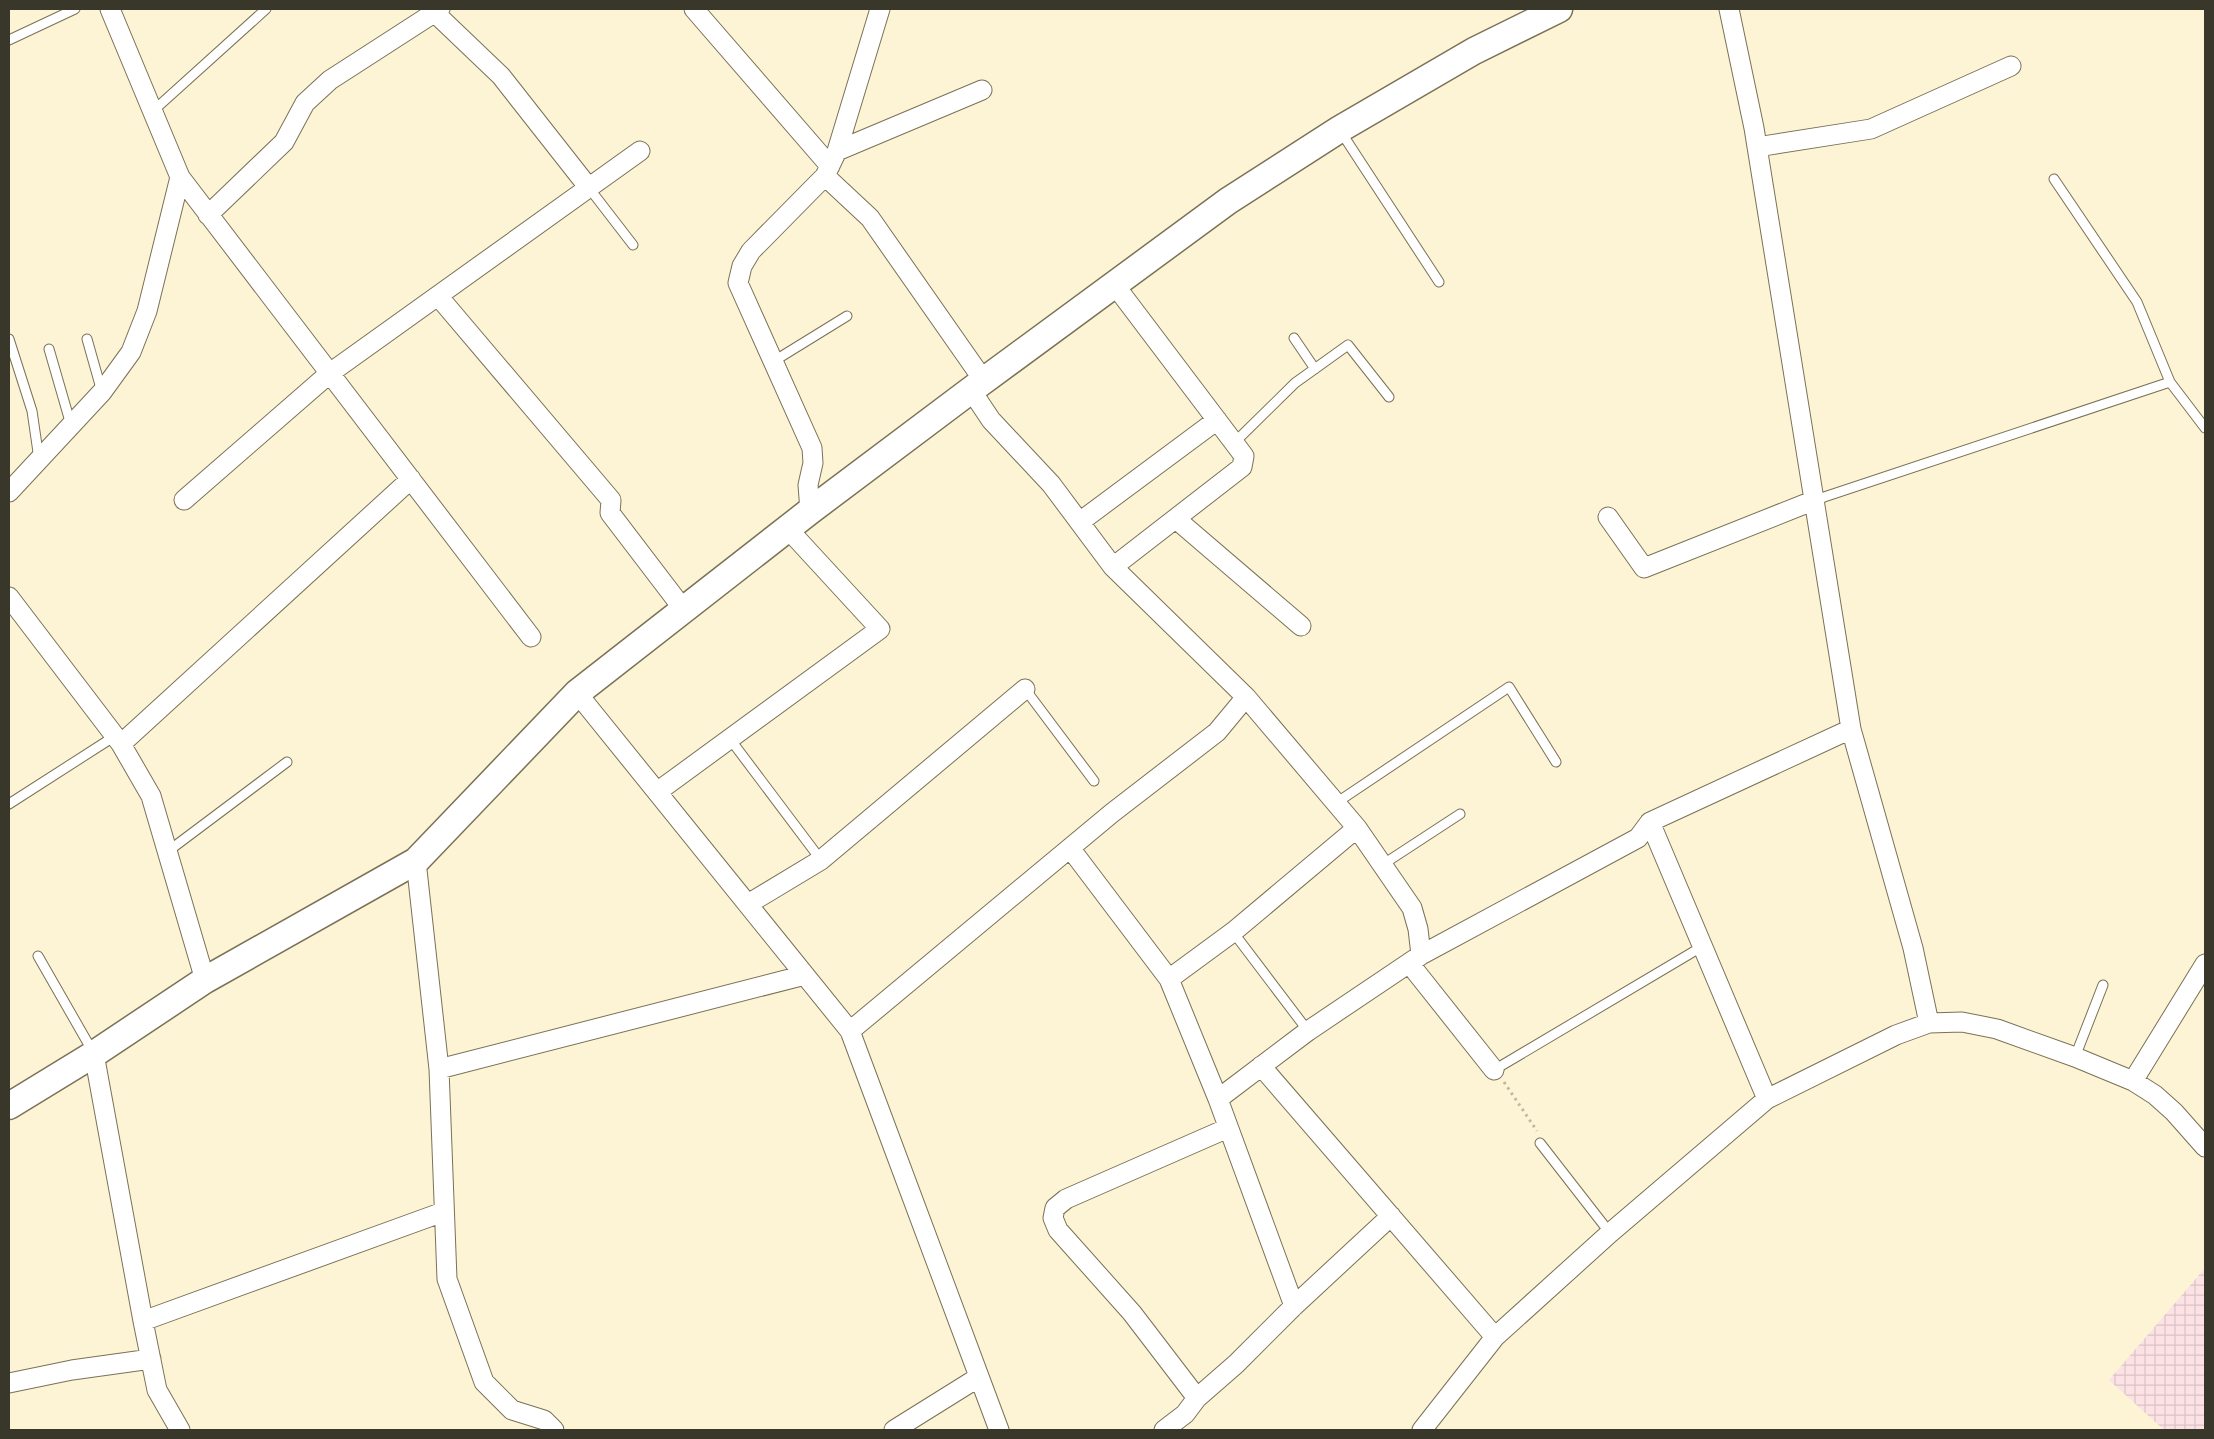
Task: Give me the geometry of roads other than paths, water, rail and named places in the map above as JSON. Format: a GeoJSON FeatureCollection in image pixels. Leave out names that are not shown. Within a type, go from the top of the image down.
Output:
{"type":"FeatureCollection","features":[{"type":"Feature","properties":{"kind":"main road"},"geometry":{"type":"LineString","coordinates":[[9,1106],[94,1054],[205,980],[416,861],[577,693],[787,528],[978,385],[1228,201],[1340,130],[1474,51],[1559,9]]}},
{"type":"Feature","properties":{"kind":"street"},"geometry":{"type":"LineString","coordinates":[[110,9],[180,177],[532,637]]}},
{"type":"Feature","properties":{"kind":"street"},"geometry":{"type":"LineString","coordinates":[[694,9],[830,164],[870,218],[978,385],[990,420],[1051,484],[1113,567],[1246,697],[1358,828],[1412,908],[1418,929],[1415,959],[1494,1070]]}},
{"type":"Feature","properties":{"kind":"street"},"geometry":{"type":"LineString","coordinates":[[830,164],[880,9]]}},
{"type":"Feature","properties":{"kind":"street"},"geometry":{"type":"LineString","coordinates":[[1729,9],[1757,147],[1851,729],[1913,948],[1929,1023]]}},
{"type":"Feature","properties":{"kind":"street"},"geometry":{"type":"LineString","coordinates":[[208,215],[284,142],[305,103],[330,80],[437,11],[501,76],[589,188]]}},
{"type":"Feature","properties":{"kind":"street"},"geometry":{"type":"LineString","coordinates":[[1757,147],[1871,129],[2011,66]]}},
{"type":"Feature","properties":{"kind":"street"},"geometry":{"type":"LineString","coordinates":[[810,511],[808,486],[813,463],[812,448],[738,283],[742,266],[751,250],[830,164],[982,90]]}},
{"type":"Feature","properties":{"kind":"street"},"geometry":{"type":"LineString","coordinates":[[184,500],[330,373],[640,151]]}},
{"type":"Feature","properties":{"kind":"street"},"geometry":{"type":"LineString","coordinates":[[9,492],[102,392],[131,352],[147,310],[180,177]]}},
{"type":"Feature","properties":{"kind":"street"},"geometry":{"type":"LineString","coordinates":[[1113,567],[1242,467],[1244,456],[1114,284]]}},
{"type":"Feature","properties":{"kind":"street"},"geometry":{"type":"LineString","coordinates":[[438,296],[611,500],[610,513],[684,610]]}},
{"type":"Feature","properties":{"kind":"street"},"geometry":{"type":"LineString","coordinates":[[1080,521],[1216,420]]}},
{"type":"Feature","properties":{"kind":"street"},"geometry":{"type":"LineString","coordinates":[[118,740],[411,479]]}},
{"type":"Feature","properties":{"kind":"street"},"geometry":{"type":"LineString","coordinates":[[1608,516],[1644,568],[1815,500]]}},
{"type":"Feature","properties":{"kind":"street"},"geometry":{"type":"LineString","coordinates":[[1176,519],[1301,626]]}},
{"type":"Feature","properties":{"kind":"street"},"geometry":{"type":"LineString","coordinates":[[657,792],[880,629],[787,528]]}},
{"type":"Feature","properties":{"kind":"street"},"geometry":{"type":"LineString","coordinates":[[9,597],[118,740],[151,796],[205,980]]}},
{"type":"Feature","properties":{"kind":"street"},"geometry":{"type":"LineString","coordinates":[[748,904],[821,860],[1024,689]]}},
{"type":"Feature","properties":{"kind":"street"},"geometry":{"type":"LineString","coordinates":[[577,693],[850,1031],[999,1430]]}},
{"type":"Feature","properties":{"kind":"street"},"geometry":{"type":"LineString","coordinates":[[850,1031],[1070,848],[1217,732],[1246,697]]}},
{"type":"Feature","properties":{"kind":"street"},"geometry":{"type":"LineString","coordinates":[[1218,1099],[1308,1031],[1415,959],[1638,838],[1650,822],[1851,729]]}},
{"type":"Feature","properties":{"kind":"street"},"geometry":{"type":"LineString","coordinates":[[1650,822],[1767,1098]]}},
{"type":"Feature","properties":{"kind":"street"},"geometry":{"type":"LineString","coordinates":[[1169,979],[1233,932],[1358,828]]}},
{"type":"Feature","properties":{"kind":"street"},"geometry":{"type":"LineString","coordinates":[[1070,848],[1169,979],[1218,1099],[1294,1306]]}},
{"type":"Feature","properties":{"kind":"street"},"geometry":{"type":"LineString","coordinates":[[416,861],[439,1069],[447,1279],[484,1382],[512,1410],[544,1420],[554,1430]]}},
{"type":"Feature","properties":{"kind":"street"},"geometry":{"type":"LineString","coordinates":[[2133,1081],[2205,964]]}},
{"type":"Feature","properties":{"kind":"street"},"geometry":{"type":"LineString","coordinates":[[439,1069],[804,975]]}},
{"type":"Feature","properties":{"kind":"street"},"geometry":{"type":"LineString","coordinates":[[1422,1430],[1495,1337],[1610,1233],[1767,1098],[1896,1035],[1929,1023],[1962,1022],[1997,1029],[2075,1057],[2133,1081],[2155,1095],[2174,1112],[2205,1147]]}},
{"type":"Feature","properties":{"kind":"street"},"geometry":{"type":"LineString","coordinates":[[94,1054],[143,1321],[158,1390],[180,1430]]}},
{"type":"Feature","properties":{"kind":"street"},"geometry":{"type":"LineString","coordinates":[[1261,1066],[1495,1337]]}},
{"type":"Feature","properties":{"kind":"street"},"geometry":{"type":"LineString","coordinates":[[1197,1398],[1132,1313],[1058,1230],[1053,1218],[1055,1208],[1066,1199],[1228,1128]]}},
{"type":"Feature","properties":{"kind":"street"},"geometry":{"type":"LineString","coordinates":[[143,1321],[443,1212]]}},
{"type":"Feature","properties":{"kind":"street"},"geometry":{"type":"LineString","coordinates":[[1164,1430],[1185,1414],[1197,1398],[1236,1364],[1294,1306],[1391,1216]]}},
{"type":"Feature","properties":{"kind":"street"},"geometry":{"type":"LineString","coordinates":[[9,1382],[72,1370],[151,1359]]}},
{"type":"Feature","properties":{"kind":"street"},"geometry":{"type":"LineString","coordinates":[[894,1430],[979,1377]]}},
{"type":"Feature","properties":{"kind":"lane"},"geometry":{"type":"LineString","coordinates":[[9,40],[75,9]]}},
{"type":"Feature","properties":{"kind":"lane"},"geometry":{"type":"LineString","coordinates":[[153,111],[266,9]]}},
{"type":"Feature","properties":{"kind":"lane"},"geometry":{"type":"LineString","coordinates":[[1340,130],[1439,282]]}},
{"type":"Feature","properties":{"kind":"lane"},"geometry":{"type":"LineString","coordinates":[[2054,179],[2137,302],[2170,382],[2205,428]]}},
{"type":"Feature","properties":{"kind":"lane"},"geometry":{"type":"LineString","coordinates":[[589,188],[633,245]]}},
{"type":"Feature","properties":{"kind":"lane"},"geometry":{"type":"LineString","coordinates":[[774,362],[846,316]]}},
{"type":"Feature","properties":{"kind":"lane"},"geometry":{"type":"LineString","coordinates":[[1294,338],[1315,369]]}},
{"type":"Feature","properties":{"kind":"lane"},"geometry":{"type":"LineString","coordinates":[[9,339],[32,411],[39,460]]}},
{"type":"Feature","properties":{"kind":"lane"},"geometry":{"type":"LineString","coordinates":[[87,339],[102,392]]}},
{"type":"Feature","properties":{"kind":"lane"},"geometry":{"type":"LineString","coordinates":[[1234,443],[1295,383],[1348,344],[1389,397]]}},
{"type":"Feature","properties":{"kind":"lane"},"geometry":{"type":"LineString","coordinates":[[49,349],[71,425]]}},
{"type":"Feature","properties":{"kind":"lane"},"geometry":{"type":"LineString","coordinates":[[1815,500],[2170,382]]}},
{"type":"Feature","properties":{"kind":"lane"},"geometry":{"type":"LineString","coordinates":[[1336,803],[1509,687],[1556,762]]}},
{"type":"Feature","properties":{"kind":"lane"},"geometry":{"type":"LineString","coordinates":[[1024,689],[1094,781]]}},
{"type":"Feature","properties":{"kind":"lane"},"geometry":{"type":"LineString","coordinates":[[730,738],[821,860]]}},
{"type":"Feature","properties":{"kind":"lane"},"geometry":{"type":"LineString","coordinates":[[9,804],[118,740]]}},
{"type":"Feature","properties":{"kind":"lane"},"geometry":{"type":"LineString","coordinates":[[167,853],[287,762]]}},
{"type":"Feature","properties":{"kind":"lane"},"geometry":{"type":"LineString","coordinates":[[1382,865],[1460,814]]}},
{"type":"Feature","properties":{"kind":"lane"},"geometry":{"type":"LineString","coordinates":[[1233,932],[1308,1031]]}},
{"type":"Feature","properties":{"kind":"lane"},"geometry":{"type":"LineString","coordinates":[[1494,1070],[1703,946]]}},
{"type":"Feature","properties":{"kind":"lane"},"geometry":{"type":"LineString","coordinates":[[38,956],[94,1054]]}},
{"type":"Feature","properties":{"kind":"lane"},"geometry":{"type":"LineString","coordinates":[[2075,1057],[2103,986]]}},
{"type":"Feature","properties":{"kind":"lane"},"geometry":{"type":"LineString","coordinates":[[1540,1143],[1610,1233]]}}]}
